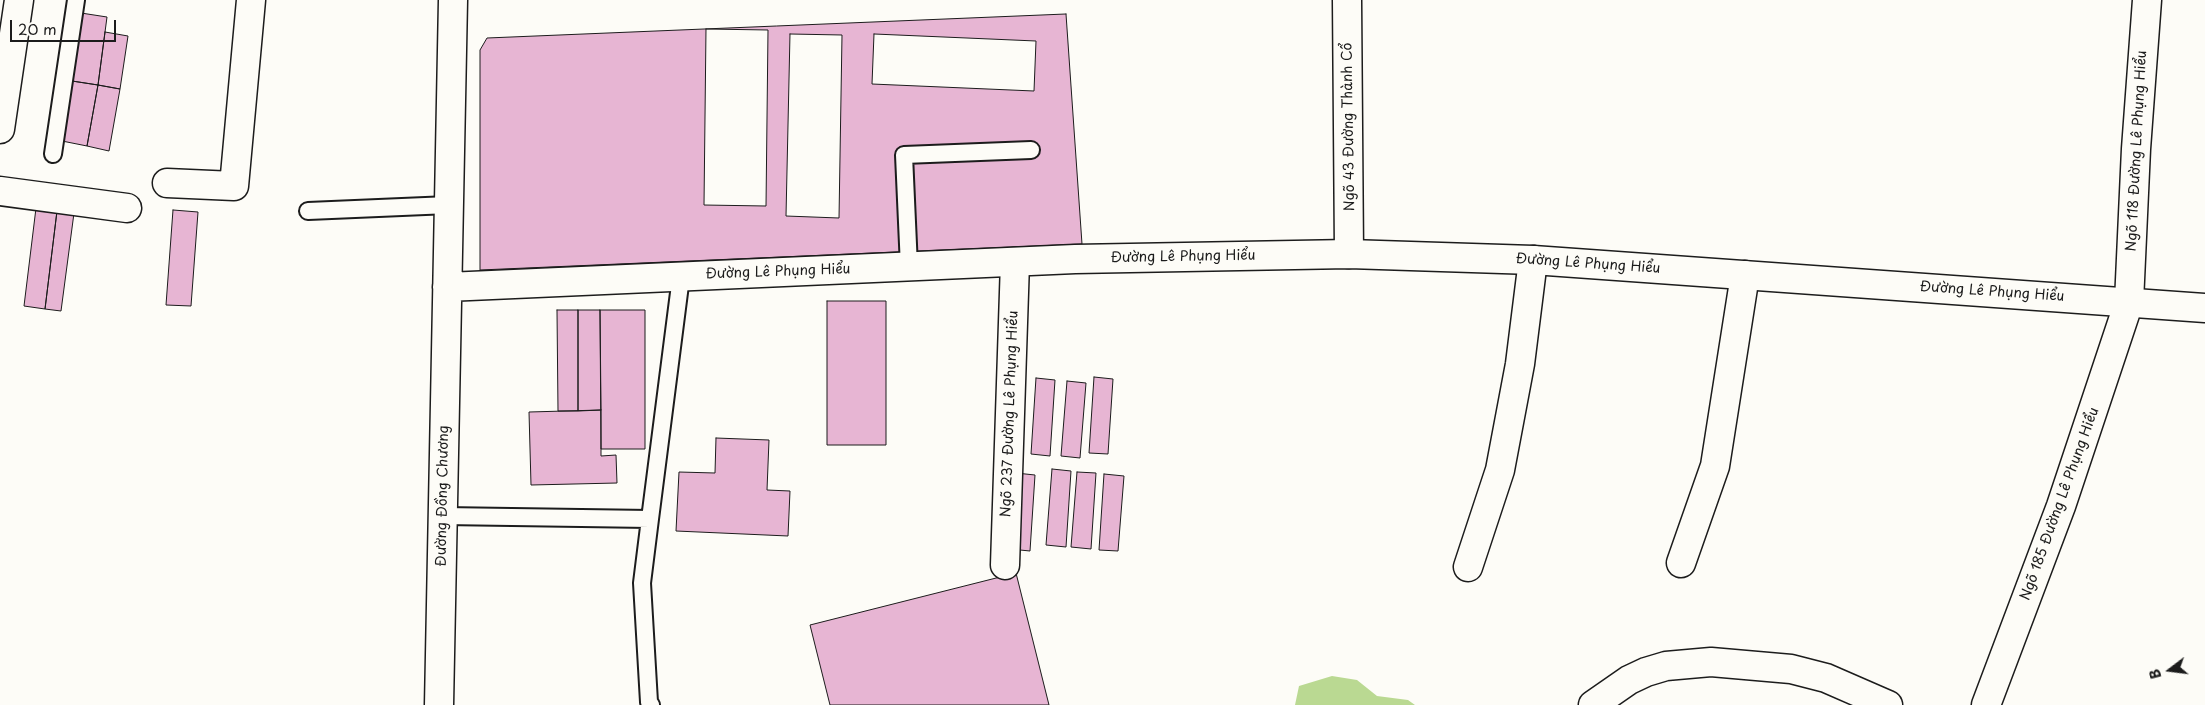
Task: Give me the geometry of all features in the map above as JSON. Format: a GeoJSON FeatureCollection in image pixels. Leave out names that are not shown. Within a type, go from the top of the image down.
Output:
{"type":"FeatureCollection","features":[{"type":"Feature","properties":{"kind":"street"},"geometry":{"type":"LineString","coordinates":[[0,128],[19,0]]}},
{"type":"Feature","properties":{"kind":"street"},"geometry":{"type":"LineString","coordinates":[[167,183],[234,186],[251,0]]}},
{"type":"Feature","properties":{"kind":"street"},"geometry":{"type":"LineString","coordinates":[[447,287],[453,0]]}},
{"type":"Feature","properties":{"kind":"street","name":"Ngõ 43 Đường Thành Cổ"},"geometry":{"type":"LineString","coordinates":[[1347,0],[1349,254]]}},
{"type":"Feature","properties":{"kind":"street","name":"Ngõ 118 Đường Lê Phụng Hiểu"},"geometry":{"type":"LineString","coordinates":[[2129,302],[2136,149],[2147,0]]}},
{"type":"Feature","properties":{"kind":"street"},"geometry":{"type":"LineString","coordinates":[[0,191],[126,208]]}},
{"type":"Feature","properties":{"kind":"street","name":"Đường Lê Phụng Hiểu"},"geometry":{"type":"LineString","coordinates":[[447,287],[1015,262],[1349,254],[1533,260],[2205,308]]}},
{"type":"Feature","properties":{"kind":"street"},"geometry":{"type":"LineString","coordinates":[[1468,568],[1500,470],[1520,364],[1533,260]]}},
{"type":"Feature","properties":{"kind":"street","name":"Ngõ 237 Đường Lê Phụng Hiểu"},"geometry":{"type":"LineString","coordinates":[[1005,565],[1015,262]]}},
{"type":"Feature","properties":{"kind":"street"},"geometry":{"type":"LineString","coordinates":[[1681,563],[1715,466],[1745,274]]}},
{"type":"Feature","properties":{"kind":"street","name":"Đường Đồng Chương"},"geometry":{"type":"LineString","coordinates":[[439,705],[447,287]]}},
{"type":"Feature","properties":{"kind":"street","name":"Ngõ 185 Đường Lê Phụng Hiểu"},"geometry":{"type":"LineString","coordinates":[[1986,705],[2061,506],[2129,302]]}},
{"type":"Feature","properties":{"kind":"street"},"geometry":{"type":"LineString","coordinates":[[1593,705],[1630,680],[1646,672],[1666,666],[1711,662],[1791,669],[1826,678],[1888,705]]}},
{"type":"Feature","properties":{"kind":"lane"},"geometry":{"type":"LineString","coordinates":[[53,154],[76,0]]}},
{"type":"Feature","properties":{"kind":"lane"},"geometry":{"type":"LineString","coordinates":[[909,267],[904,155],[1031,150]]}},
{"type":"Feature","properties":{"kind":"lane"},"geometry":{"type":"LineString","coordinates":[[308,211],[449,205]]}},
{"type":"Feature","properties":{"kind":"lane"},"geometry":{"type":"LineString","coordinates":[[651,705],[649,702],[642,583],[681,276]]}},
{"type":"Feature","properties":{"kind":"lane"},"geometry":{"type":"LineString","coordinates":[[443,516],[650,519]]}},
{"type":"Feature","properties":{"kind":"green space"},"geometry":{"type":"Polygon","coordinates":[[[1332,676],[1357,680],[1377,696],[1408,700],[1415,705],[1295,705],[1299,686],[1332,676]]]}},
{"type":"Feature","properties":{"kind":"building"},"geometry":{"type":"Polygon","coordinates":[[[81,13],[107,17],[98,85],[72,81],[81,13]]]}},
{"type":"Feature","properties":{"kind":"building"},"geometry":{"type":"Polygon","coordinates":[[[1066,14],[1082,244],[480,270],[480,50],[487,38],[1066,14]]]}},
{"type":"Feature","properties":{"kind":"building"},"geometry":{"type":"Polygon","coordinates":[[[706,29],[768,30],[766,206],[704,205],[706,29]]]}},
{"type":"Feature","properties":{"kind":"building"},"geometry":{"type":"Polygon","coordinates":[[[105,32],[128,36],[120,89],[98,85],[105,32]]]}},
{"type":"Feature","properties":{"kind":"building"},"geometry":{"type":"Polygon","coordinates":[[[790,34],[842,35],[839,218],[786,216],[790,34]]]}},
{"type":"Feature","properties":{"kind":"building"},"geometry":{"type":"Polygon","coordinates":[[[874,34],[1036,41],[1034,91],[872,84],[874,34]]]}},
{"type":"Feature","properties":{"kind":"building"},"geometry":{"type":"Polygon","coordinates":[[[72,81],[98,85],[87,146],[62,141],[72,81]]]}},
{"type":"Feature","properties":{"kind":"building"},"geometry":{"type":"Polygon","coordinates":[[[98,85],[120,89],[109,151],[87,146],[98,85]]]}},
{"type":"Feature","properties":{"kind":"building"},"geometry":{"type":"Polygon","coordinates":[[[36,208],[57,211],[45,309],[24,306],[36,208]]]}},
{"type":"Feature","properties":{"kind":"building"},"geometry":{"type":"Polygon","coordinates":[[[173,210],[198,212],[191,306],[166,305],[173,210]]]}},
{"type":"Feature","properties":{"kind":"building"},"geometry":{"type":"Polygon","coordinates":[[[57,211],[74,213],[61,311],[45,309],[57,211]]]}},
{"type":"Feature","properties":{"kind":"building"},"geometry":{"type":"Polygon","coordinates":[[[827,301],[886,301],[886,445],[827,445],[827,301]]]}},
{"type":"Feature","properties":{"kind":"building"},"geometry":{"type":"Polygon","coordinates":[[[557,310],[578,310],[578,411],[558,411],[557,310]]]}},
{"type":"Feature","properties":{"kind":"building"},"geometry":{"type":"Polygon","coordinates":[[[578,310],[600,310],[601,410],[578,411],[578,310]]]}},
{"type":"Feature","properties":{"kind":"building"},"geometry":{"type":"Polygon","coordinates":[[[600,310],[645,310],[645,449],[601,449],[600,310]]]}},
{"type":"Feature","properties":{"kind":"building"},"geometry":{"type":"Polygon","coordinates":[[[1094,377],[1113,379],[1108,454],[1089,453],[1094,377]]]}},
{"type":"Feature","properties":{"kind":"building"},"geometry":{"type":"Polygon","coordinates":[[[1036,378],[1055,380],[1050,456],[1031,454],[1036,378]]]}},
{"type":"Feature","properties":{"kind":"building"},"geometry":{"type":"Polygon","coordinates":[[[1067,381],[1086,383],[1080,458],[1061,456],[1067,381]]]}},
{"type":"Feature","properties":{"kind":"building"},"geometry":{"type":"Polygon","coordinates":[[[601,410],[601,456],[616,455],[617,483],[531,485],[529,412],[601,410]]]}},
{"type":"Feature","properties":{"kind":"building"},"geometry":{"type":"Polygon","coordinates":[[[716,438],[769,440],[767,490],[790,491],[788,536],[676,531],[679,472],[715,473],[716,438]]]}},
{"type":"Feature","properties":{"kind":"building"},"geometry":{"type":"Polygon","coordinates":[[[1052,469],[1071,471],[1066,547],[1046,545],[1052,469]]]}},
{"type":"Feature","properties":{"kind":"building"},"geometry":{"type":"Polygon","coordinates":[[[1077,472],[1096,473],[1091,549],[1071,547],[1077,472]]]}},
{"type":"Feature","properties":{"kind":"building"},"geometry":{"type":"Polygon","coordinates":[[[1016,473],[1035,475],[1030,551],[1010,549],[1016,473]]]}},
{"type":"Feature","properties":{"kind":"building"},"geometry":{"type":"Polygon","coordinates":[[[1104,474],[1124,476],[1118,551],[1099,550],[1104,474]]]}},
{"type":"Feature","properties":{"kind":"building"},"geometry":{"type":"Polygon","coordinates":[[[1016,573],[1049,705],[830,705],[810,625],[1016,573]]]}}]}
